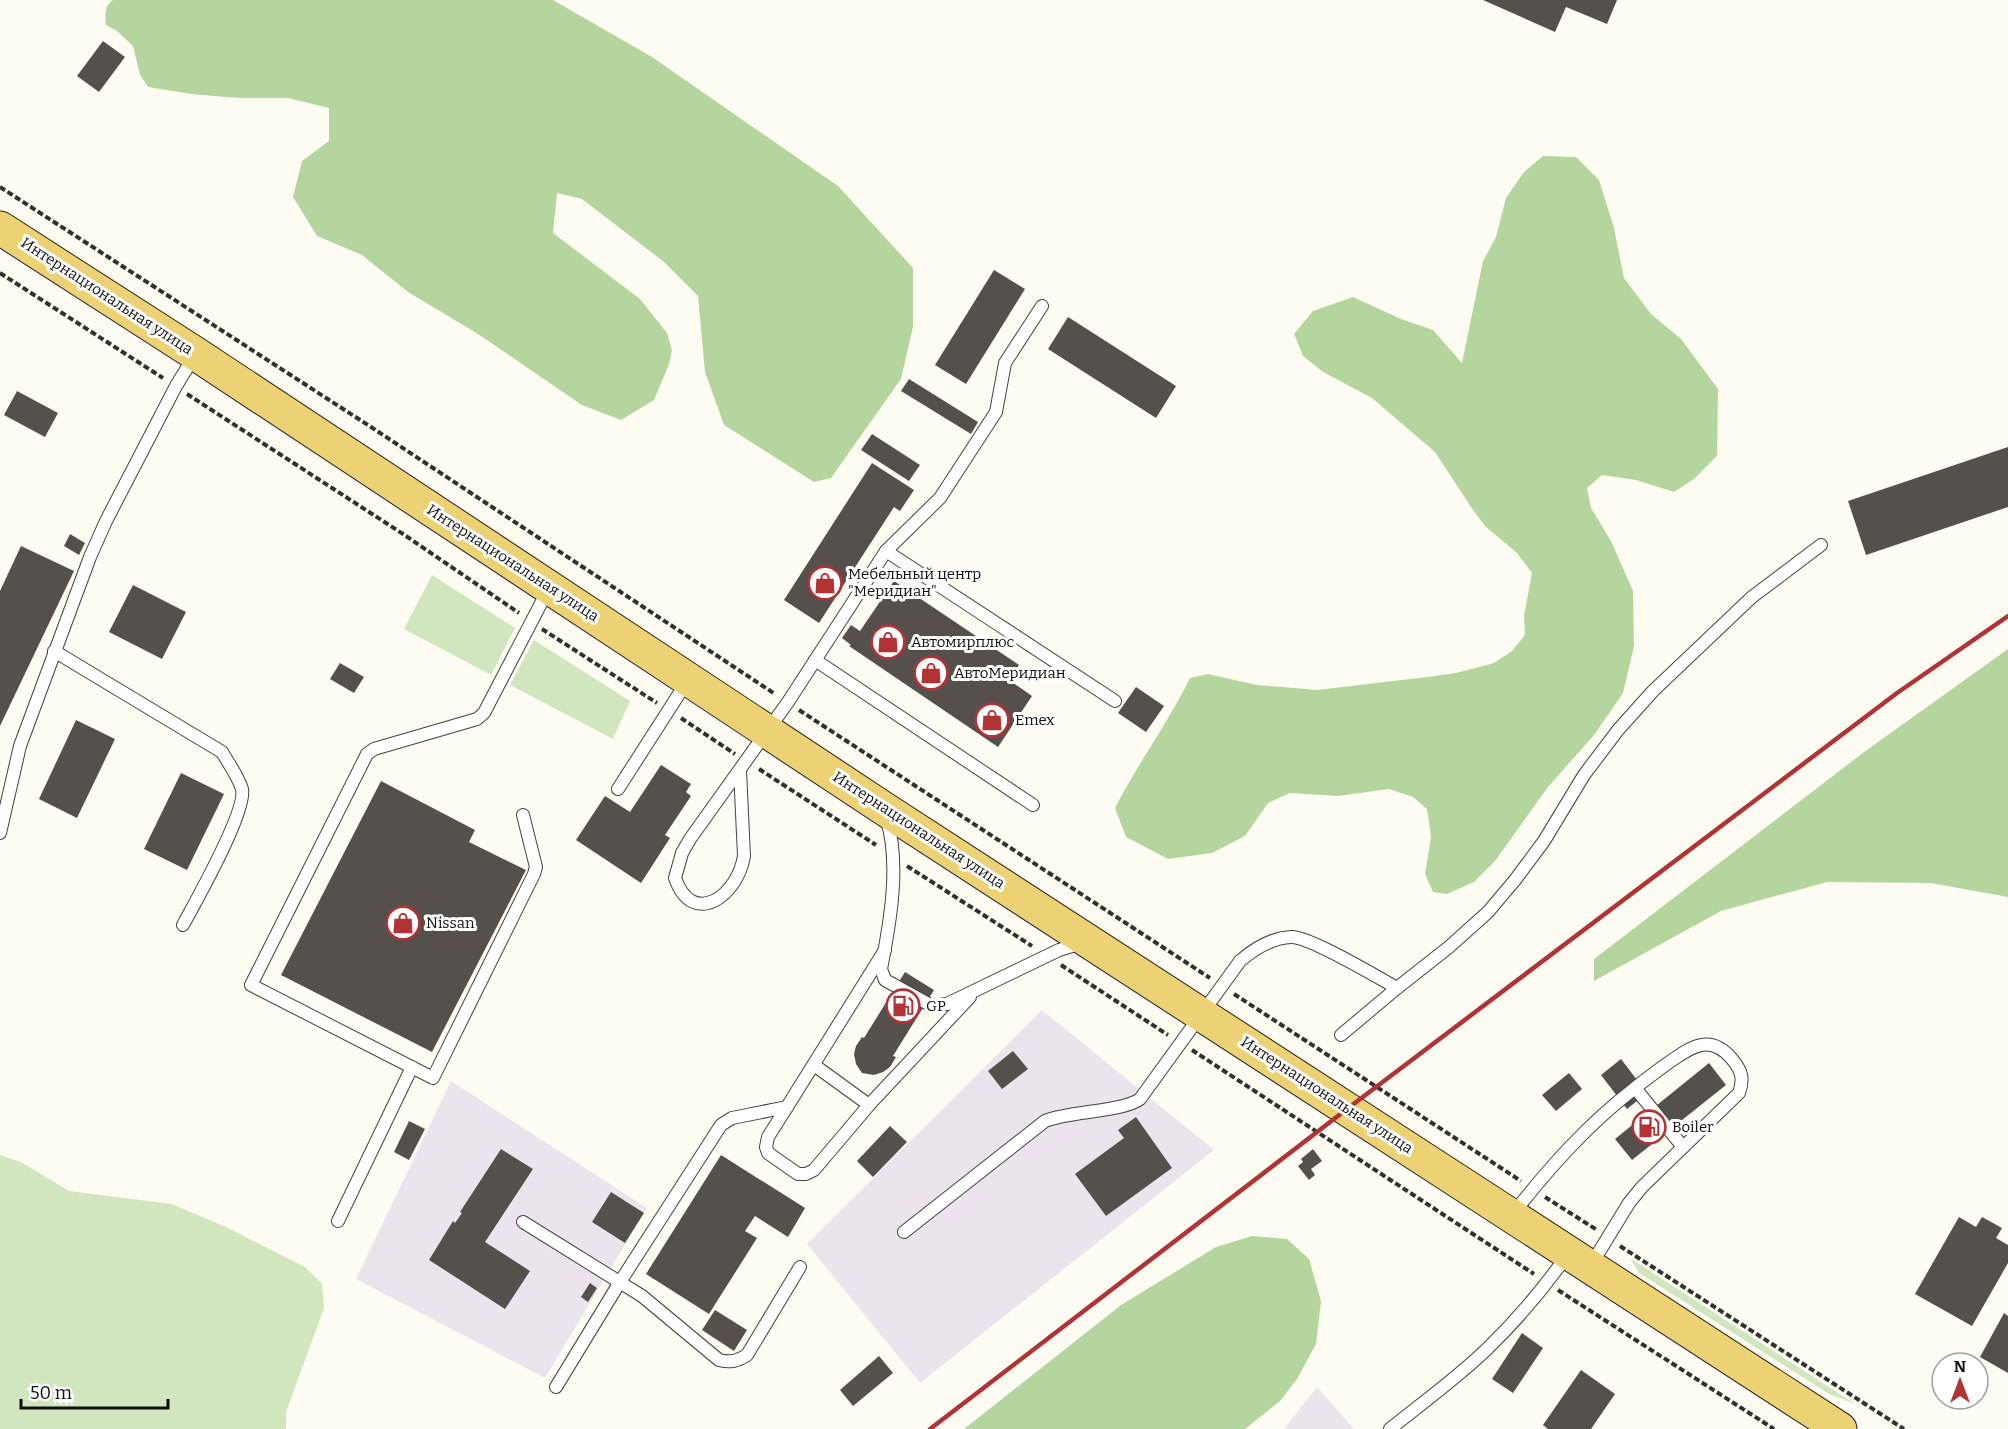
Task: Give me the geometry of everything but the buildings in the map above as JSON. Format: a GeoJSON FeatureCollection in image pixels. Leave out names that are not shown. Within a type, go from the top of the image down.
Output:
{"type":"FeatureCollection","features":[{"type":"Feature","properties":{"kind":"main road","name":"Интернациональная улица"},"geometry":{"type":"LineString","coordinates":[[0,228],[883,808],[1840,1429]]}},
{"type":"Feature","properties":{"kind":"lane"},"geometry":{"type":"LineString","coordinates":[[740,770],[744,856],[742,868],[737,880],[718,900],[706,903],[695,902],[684,896],[675,878],[682,853],[767,731],[788,702],[886,551],[940,498],[996,412],[1005,363],[1042,306]]}},
{"type":"Feature","properties":{"kind":"lane"},"geometry":{"type":"LineString","coordinates":[[0,833],[20,746],[90,557],[106,521],[195,354]]}},
{"type":"Feature","properties":{"kind":"lane"},"geometry":{"type":"LineString","coordinates":[[1341,1035],[1449,948],[1488,912],[1544,841],[1584,775],[1618,730],[1653,691],[1752,597],[1821,544]]}},
{"type":"Feature","properties":{"kind":"lane"},"geometry":{"type":"LineString","coordinates":[[886,551],[1114,701]]}},
{"type":"Feature","properties":{"kind":"lane"},"geometry":{"type":"LineString","coordinates":[[523,815],[536,867],[534,874],[433,1078],[251,985],[367,754],[374,749],[477,719],[484,713],[549,587]]}},
{"type":"Feature","properties":{"kind":"lane"},"geometry":{"type":"LineString","coordinates":[[54,651],[222,752],[235,773],[242,790],[242,805],[183,925]]}},
{"type":"Feature","properties":{"kind":"lane"},"geometry":{"type":"LineString","coordinates":[[815,660],[1033,805]]}},
{"type":"Feature","properties":{"kind":"lane"},"geometry":{"type":"LineString","coordinates":[[618,789],[689,679]]}},
{"type":"Feature","properties":{"kind":"lane"},"geometry":{"type":"LineString","coordinates":[[883,808],[891,832],[894,857],[881,969],[885,980],[932,1006],[947,1004],[1059,950],[1090,941]]}},
{"type":"Feature","properties":{"kind":"lane"},"geometry":{"type":"LineString","coordinates":[[904,1232],[1046,1121],[1058,1116],[1128,1105],[1140,1099],[1240,961],[1263,944],[1293,936],[1309,941],[1397,988]]}},
{"type":"Feature","properties":{"kind":"lane"},"geometry":{"type":"LineString","coordinates":[[885,950],[768,1137],[766,1147],[768,1153],[798,1174],[806,1174],[814,1170],[869,1105],[976,990]]}},
{"type":"Feature","properties":{"kind":"lane"},"geometry":{"type":"LineString","coordinates":[[1390,1429],[1486,1350],[1548,1283],[1608,1238],[1629,1203],[1739,1093],[1742,1084],[1738,1067],[1727,1053],[1718,1047],[1707,1044],[1689,1048],[1604,1112],[1580,1135],[1512,1215]]}},
{"type":"Feature","properties":{"kind":"lane"},"geometry":{"type":"LineString","coordinates":[[814,1065],[869,1105]]}},
{"type":"Feature","properties":{"kind":"lane"},"geometry":{"type":"LineString","coordinates":[[338,1221],[412,1067]]}},
{"type":"Feature","properties":{"kind":"lane"},"geometry":{"type":"LineString","coordinates":[[1635,1088],[1683,1147]]}},
{"type":"Feature","properties":{"kind":"lane"},"geometry":{"type":"LineString","coordinates":[[556,1387],[721,1125],[732,1118],[787,1107]]}},
{"type":"Feature","properties":{"kind":"lane"},"geometry":{"type":"LineString","coordinates":[[523,1222],[620,1282],[669,1317],[719,1360],[737,1361],[747,1355],[800,1267]]}},
{"type":"Feature","properties":{"kind":"path"},"geometry":{"type":"LineString","coordinates":[[0,187],[1904,1429]]}},
{"type":"Feature","properties":{"kind":"shaded area"},"geometry":{"type":"Polygon","coordinates":[[[1042,1010],[1214,1150],[920,1383],[807,1244],[1042,1010]]]}},
{"type":"Feature","properties":{"kind":"shaded area"},"geometry":{"type":"Polygon","coordinates":[[[451,1081],[647,1208],[545,1378],[356,1279],[451,1081]]]}},
{"type":"Feature","properties":{"kind":"shaded area"},"geometry":{"type":"Polygon","coordinates":[[[1317,1387],[1354,1429],[1284,1429],[1317,1387]]]}},
{"type":"Feature","properties":{"kind":"green space"},"geometry":{"type":"Polygon","coordinates":[[[113,0],[553,0],[652,57],[838,186],[913,268],[913,327],[901,379],[831,478],[814,482],[724,425],[705,372],[698,296],[664,262],[582,199],[557,193],[553,233],[640,299],[667,333],[672,350],[669,364],[654,400],[621,420],[582,405],[478,334],[408,292],[362,255],[317,236],[293,197],[302,161],[329,141],[329,108],[288,98],[239,98],[148,87],[140,75],[133,46],[117,31],[106,25],[105,15],[113,0]]]}},
{"type":"Feature","properties":{"kind":"green space"},"geometry":{"type":"Polygon","coordinates":[[[1543,156],[1576,157],[1599,180],[1614,228],[1624,278],[1651,314],[1681,339],[1718,389],[1717,456],[1694,479],[1674,492],[1636,480],[1602,475],[1587,488],[1591,508],[1611,541],[1633,591],[1634,646],[1623,693],[1594,735],[1548,787],[1495,861],[1474,882],[1447,894],[1433,892],[1425,874],[1431,837],[1427,809],[1413,797],[1389,789],[1338,796],[1290,793],[1268,803],[1245,836],[1212,853],[1168,859],[1126,837],[1115,808],[1190,678],[1208,674],[1257,685],[1317,690],[1427,677],[1456,673],[1494,663],[1512,651],[1525,635],[1524,616],[1532,573],[1517,553],[1485,526],[1435,452],[1372,398],[1323,372],[1303,356],[1294,334],[1313,311],[1353,297],[1401,319],[1433,330],[1462,363],[1483,261],[1496,237],[1506,198],[1524,172],[1543,156]]]}},
{"type":"Feature","properties":{"kind":"green space"},"geometry":{"type":"Polygon","coordinates":[[[432,575],[515,628],[491,675],[404,629],[432,575]]]}},
{"type":"Feature","properties":{"kind":"green space"},"geometry":{"type":"Polygon","coordinates":[[[534,640],[630,701],[613,739],[510,685],[534,640]]]}},
{"type":"Feature","properties":{"kind":"green space"},"geometry":{"type":"Polygon","coordinates":[[[2008,649],[2008,897],[1931,883],[1827,882],[1721,911],[1594,981],[1594,959],[1864,752],[2008,649]]]}},
{"type":"Feature","properties":{"kind":"green space"},"geometry":{"type":"Polygon","coordinates":[[[0,1155],[21,1162],[69,1191],[172,1204],[228,1228],[305,1267],[322,1284],[324,1308],[286,1412],[286,1429],[0,1429],[0,1155]]]}},
{"type":"Feature","properties":{"kind":"green space"},"geometry":{"type":"Polygon","coordinates":[[[1252,1236],[1287,1239],[1309,1259],[1321,1301],[1316,1344],[1297,1379],[1280,1401],[1245,1429],[964,1429],[1121,1305],[1216,1247],[1252,1236]]]}},
{"type":"Feature","properties":{"kind":"green space"},"geometry":{"type":"Polygon","coordinates":[[[1630,1258],[1855,1404],[1829,1394],[1639,1273],[1630,1258]]]}},
{"type":"Feature","properties":{"kind":"railway"},"geometry":{"type":"LineString","coordinates":[[930,1429],[1347,1109],[1897,693],[2008,616]]}},
{"type":"Feature","properties":{"kind":"place","name":"Мебельный центр \"Меридиан\""},"geometry":{"type":"Point","coordinates":[825,583]}},
{"type":"Feature","properties":{"kind":"place","name":"Автомирплюс"},"geometry":{"type":"Point","coordinates":[888,642]}},
{"type":"Feature","properties":{"kind":"place","name":"АвтоМеридиан"},"geometry":{"type":"Point","coordinates":[931,673]}},
{"type":"Feature","properties":{"kind":"place","name":"Emex"},"geometry":{"type":"Point","coordinates":[992,720]}},
{"type":"Feature","properties":{"kind":"place","name":"Nissan"},"geometry":{"type":"Point","coordinates":[403,923]}},
{"type":"Feature","properties":{"kind":"place","name":"GP"},"geometry":{"type":"Point","coordinates":[903,1006]}},
{"type":"Feature","properties":{"kind":"place","name":"Boiler"},"geometry":{"type":"Point","coordinates":[1649,1127]}}]}
